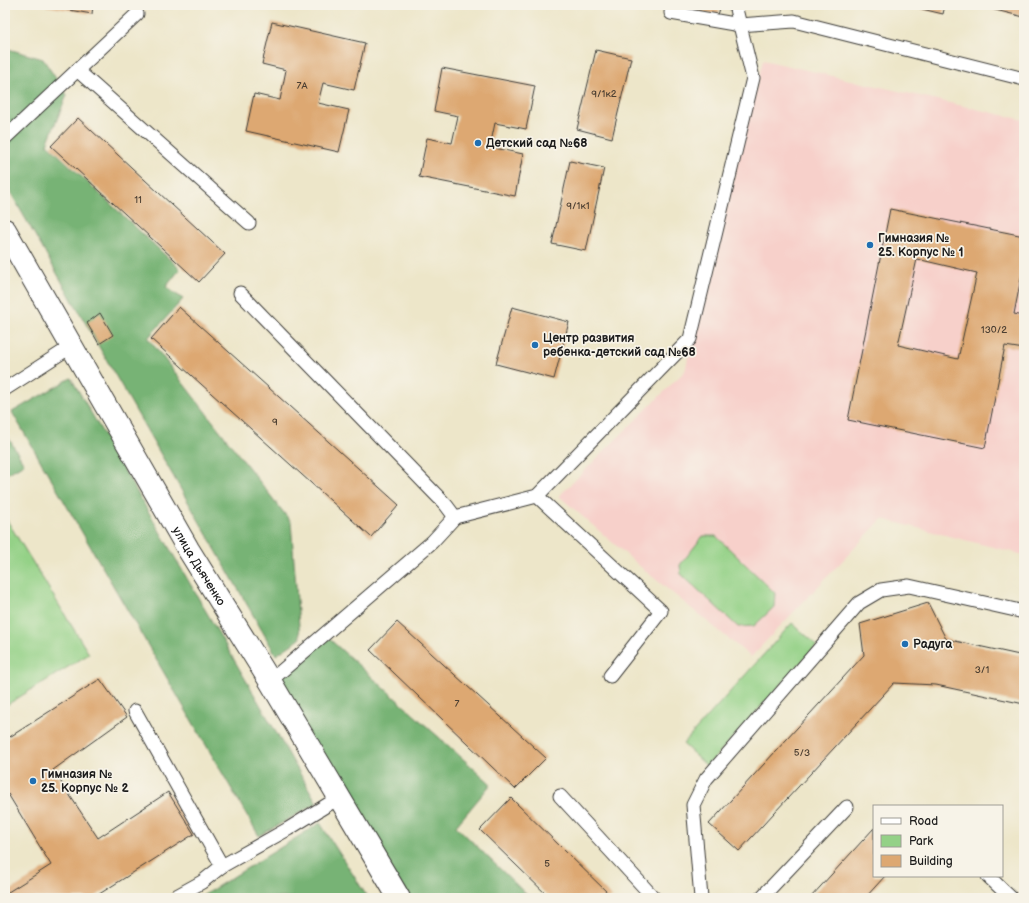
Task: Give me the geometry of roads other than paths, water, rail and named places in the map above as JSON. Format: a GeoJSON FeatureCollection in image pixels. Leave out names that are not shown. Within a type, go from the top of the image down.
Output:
{"type":"FeatureCollection","features":[{"type":"Feature","properties":{"kind":"street","name":"улица Дьяченко"},"geometry":{"type":"LineString","coordinates":[[5,230],[188,549],[340,797],[399,898]]}},
{"type":"Feature","properties":{"kind":"lane"},"geometry":{"type":"LineString","coordinates":[[672,5],[671,13],[740,25],[794,21],[1024,79]]}},
{"type":"Feature","properties":{"kind":"lane"},"geometry":{"type":"LineString","coordinates":[[270,682],[432,542],[456,517],[537,496],[690,339],[753,78],[735,5]]}},
{"type":"Feature","properties":{"kind":"lane"},"geometry":{"type":"LineString","coordinates":[[5,138],[137,14]]}},
{"type":"Feature","properties":{"kind":"lane"},"geometry":{"type":"LineString","coordinates":[[77,70],[248,223]]}},
{"type":"Feature","properties":{"kind":"lane"},"geometry":{"type":"LineString","coordinates":[[240,293],[456,517]]}},
{"type":"Feature","properties":{"kind":"lane"},"geometry":{"type":"LineString","coordinates":[[5,389],[72,346]]}},
{"type":"Feature","properties":{"kind":"lane"},"geometry":{"type":"LineString","coordinates":[[537,496],[665,615],[610,676]]}},
{"type":"Feature","properties":{"kind":"lane"},"geometry":{"type":"LineString","coordinates":[[701,898],[693,806],[706,779],[859,603],[881,590],[909,586],[1024,612]]}},
{"type":"Feature","properties":{"kind":"lane"},"geometry":{"type":"LineString","coordinates":[[135,711],[222,866]]}},
{"type":"Feature","properties":{"kind":"lane"},"geometry":{"type":"LineString","coordinates":[[560,796],[654,898]]}},
{"type":"Feature","properties":{"kind":"lane"},"geometry":{"type":"LineString","coordinates":[[173,898],[202,882],[222,866],[288,829],[340,797]]}},
{"type":"Feature","properties":{"kind":"lane"},"geometry":{"type":"LineString","coordinates":[[761,898],[847,807]]}},
{"type":"Feature","properties":{"kind":"lane"},"geometry":{"type":"LineString","coordinates":[[989,877],[1007,897]]}},
{"type":"Feature","properties":{"kind":"place","name":"Детский сад №68"},"geometry":{"type":"Point","coordinates":[478,143]}},
{"type":"Feature","properties":{"kind":"place","name":"Гимназия № 25. Корпус № 1"},"geometry":{"type":"Point","coordinates":[870,245]}},
{"type":"Feature","properties":{"kind":"place","name":"Центр развития ребенка-детский сад №68"},"geometry":{"type":"Point","coordinates":[535,345]}},
{"type":"Feature","properties":{"kind":"place","name":"Радуга"},"geometry":{"type":"Point","coordinates":[905,644]}},
{"type":"Feature","properties":{"kind":"place","name":"Гимназия № 25. Корпус № 2"},"geometry":{"type":"Point","coordinates":[33,781]}}]}
